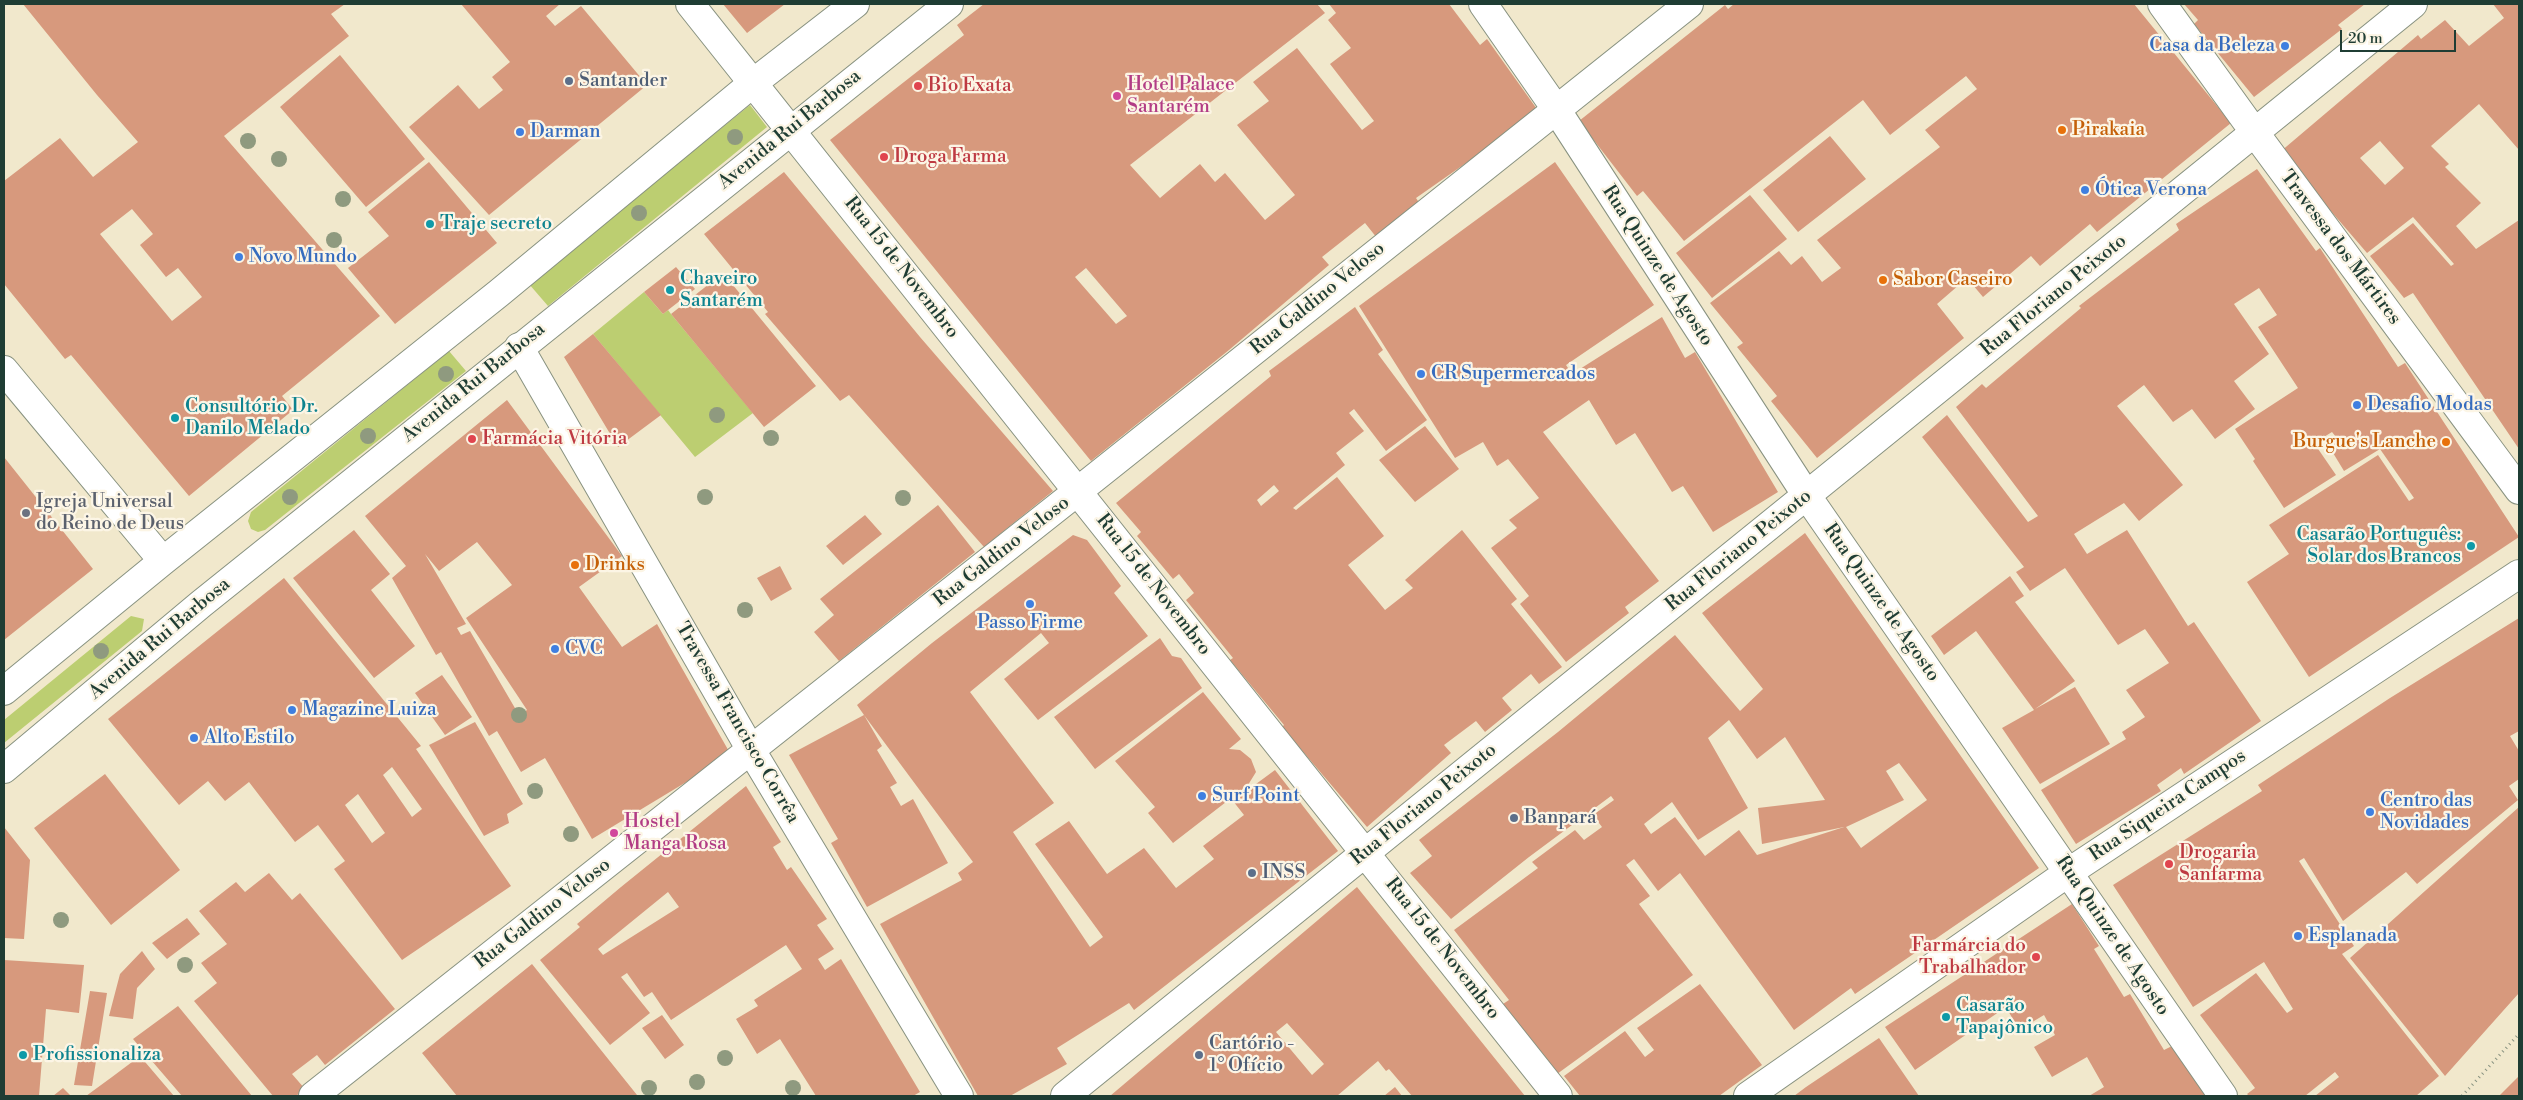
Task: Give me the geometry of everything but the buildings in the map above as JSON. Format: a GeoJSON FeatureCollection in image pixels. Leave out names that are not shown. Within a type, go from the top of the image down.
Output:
{"type":"FeatureCollection","features":[{"type":"Feature","properties":{"kind":"street","name":"Rua 15 de Novembro"},"geometry":{"type":"LineString","coordinates":[[690,4],[1558,1096]]}},
{"type":"Feature","properties":{"kind":"street"},"geometry":{"type":"LineString","coordinates":[[4,691],[163,561],[507,287],[753,83],[855,4]]}},
{"type":"Feature","properties":{"kind":"street","name":"Avenida Rui Barbosa"},"geometry":{"type":"LineString","coordinates":[[4,769],[201,604],[949,4]]}},
{"type":"Feature","properties":{"kind":"street","name":"Rua Quinze de Agosto"},"geometry":{"type":"LineString","coordinates":[[1483,4],[1556,109],[1807,496],[2223,1096]]}},
{"type":"Feature","properties":{"kind":"street","name":"Rua Galdino Veloso"},"geometry":{"type":"LineString","coordinates":[[313,1096],[1078,492],[1689,4]]}},
{"type":"Feature","properties":{"kind":"street","name":"Travessa dos Mártires"},"geometry":{"type":"LineString","coordinates":[[2162,4],[2519,490]]}},
{"type":"Feature","properties":{"kind":"street","name":"Rua Floriano Peixoto"},"geometry":{"type":"LineString","coordinates":[[1064,1096],[2414,4]]}},
{"type":"Feature","properties":{"kind":"street","name":"Travessa Francisco Corrêa"},"geometry":{"type":"LineString","coordinates":[[519,348],[752,750],[959,1096]]}},
{"type":"Feature","properties":{"kind":"street"},"geometry":{"type":"LineString","coordinates":[[4,370],[163,561]]}},
{"type":"Feature","properties":{"kind":"street","name":"Rua Siqueira Campos"},"geometry":{"type":"LineString","coordinates":[[1748,1096],[2069,872],[2519,574]]}},
{"type":"Feature","properties":{"kind":"path"},"geometry":{"type":"LineString","coordinates":[[2462,1096],[2519,1034]]}},
{"type":"Feature","properties":{"kind":"green space"},"geometry":{"type":"Polygon","coordinates":[[[750,105],[767,127],[548,306],[529,284],[750,105]]]}},
{"type":"Feature","properties":{"kind":"green space"},"geometry":{"type":"Polygon","coordinates":[[[644,292],[663,314],[668,310],[753,413],[695,457],[593,334],[644,292]]]}},
{"type":"Feature","properties":{"kind":"green space"},"geometry":{"type":"Polygon","coordinates":[[[449,351],[466,371],[265,530],[258,532],[251,529],[248,521],[251,512],[449,351]]]}},
{"type":"Feature","properties":{"kind":"green space"},"geometry":{"type":"Polygon","coordinates":[[[131,616],[144,619],[142,631],[4,743],[4,720],[131,616]]]}},
{"type":"Feature","properties":{"kind":"place","name":"Casa da Beleza"},"geometry":{"type":"Point","coordinates":[2285,46]}},
{"type":"Feature","properties":{"kind":"place","name":"Santander"},"geometry":{"type":"Point","coordinates":[569,81]}},
{"type":"Feature","properties":{"kind":"place","name":"Bio Exata"},"geometry":{"type":"Point","coordinates":[918,86]}},
{"type":"Feature","properties":{"kind":"place","name":"Hotel Palace Santarém"},"geometry":{"type":"Point","coordinates":[1117,96]}},
{"type":"Feature","properties":{"kind":"place","name":"Pirakaia"},"geometry":{"type":"Point","coordinates":[2062,130]}},
{"type":"Feature","properties":{"kind":"place","name":"Darman"},"geometry":{"type":"Point","coordinates":[520,132]}},
{"type":"Feature","properties":{"kind":"place","name":"Droga Farma"},"geometry":{"type":"Point","coordinates":[884,157]}},
{"type":"Feature","properties":{"kind":"place","name":"Ótica Verona"},"geometry":{"type":"Point","coordinates":[2085,190]}},
{"type":"Feature","properties":{"kind":"place","name":"Traje secreto"},"geometry":{"type":"Point","coordinates":[430,224]}},
{"type":"Feature","properties":{"kind":"place","name":"Novo Mundo"},"geometry":{"type":"Point","coordinates":[239,257]}},
{"type":"Feature","properties":{"kind":"place","name":"Sabor Caseiro"},"geometry":{"type":"Point","coordinates":[1883,280]}},
{"type":"Feature","properties":{"kind":"place","name":"Chaveiro Santarém"},"geometry":{"type":"Point","coordinates":[670,290]}},
{"type":"Feature","properties":{"kind":"place","name":"CR Supermercados"},"geometry":{"type":"Point","coordinates":[1421,374]}},
{"type":"Feature","properties":{"kind":"place","name":"Desafio Modas"},"geometry":{"type":"Point","coordinates":[2357,405]}},
{"type":"Feature","properties":{"kind":"place","name":"Consultório Dr. Danilo Melado"},"geometry":{"type":"Point","coordinates":[175,418]}},
{"type":"Feature","properties":{"kind":"place","name":"Farmácia Vitória"},"geometry":{"type":"Point","coordinates":[472,439]}},
{"type":"Feature","properties":{"kind":"place","name":"Burgue's Lanche"},"geometry":{"type":"Point","coordinates":[2446,442]}},
{"type":"Feature","properties":{"kind":"place","name":"Igreja Universal do Reino de Deus"},"geometry":{"type":"Point","coordinates":[26,513]}},
{"type":"Feature","properties":{"kind":"place","name":"Casarão Português: Solar dos Brancos"},"geometry":{"type":"Point","coordinates":[2471,546]}},
{"type":"Feature","properties":{"kind":"place","name":"Drinks"},"geometry":{"type":"Point","coordinates":[575,565]}},
{"type":"Feature","properties":{"kind":"place","name":"Passo Firme"},"geometry":{"type":"Point","coordinates":[1030,604]}},
{"type":"Feature","properties":{"kind":"place","name":"CVC"},"geometry":{"type":"Point","coordinates":[555,649]}},
{"type":"Feature","properties":{"kind":"place","name":"Magazine Luiza"},"geometry":{"type":"Point","coordinates":[292,710]}},
{"type":"Feature","properties":{"kind":"place","name":"Alto Estilo"},"geometry":{"type":"Point","coordinates":[194,738]}},
{"type":"Feature","properties":{"kind":"place","name":"Surf Point"},"geometry":{"type":"Point","coordinates":[1202,796]}},
{"type":"Feature","properties":{"kind":"place","name":"Centro das Novidades"},"geometry":{"type":"Point","coordinates":[2370,812]}},
{"type":"Feature","properties":{"kind":"place","name":"Banpará"},"geometry":{"type":"Point","coordinates":[1514,818]}},
{"type":"Feature","properties":{"kind":"place","name":"Hostel Manga Rosa"},"geometry":{"type":"Point","coordinates":[614,833]}},
{"type":"Feature","properties":{"kind":"place","name":"Drogaria Sanfarma"},"geometry":{"type":"Point","coordinates":[2169,864]}},
{"type":"Feature","properties":{"kind":"place","name":"INSS"},"geometry":{"type":"Point","coordinates":[1252,873]}},
{"type":"Feature","properties":{"kind":"place","name":"Esplanada"},"geometry":{"type":"Point","coordinates":[2298,936]}},
{"type":"Feature","properties":{"kind":"place","name":"Farmárcia do Trabalhador"},"geometry":{"type":"Point","coordinates":[2036,957]}},
{"type":"Feature","properties":{"kind":"place","name":"Casarão Tapajônico"},"geometry":{"type":"Point","coordinates":[1946,1017]}},
{"type":"Feature","properties":{"kind":"place","name":"Profissionaliza"},"geometry":{"type":"Point","coordinates":[23,1055]}},
{"type":"Feature","properties":{"kind":"place","name":"Cartório - 1° Ofício"},"geometry":{"type":"Point","coordinates":[1199,1055]}}]}
